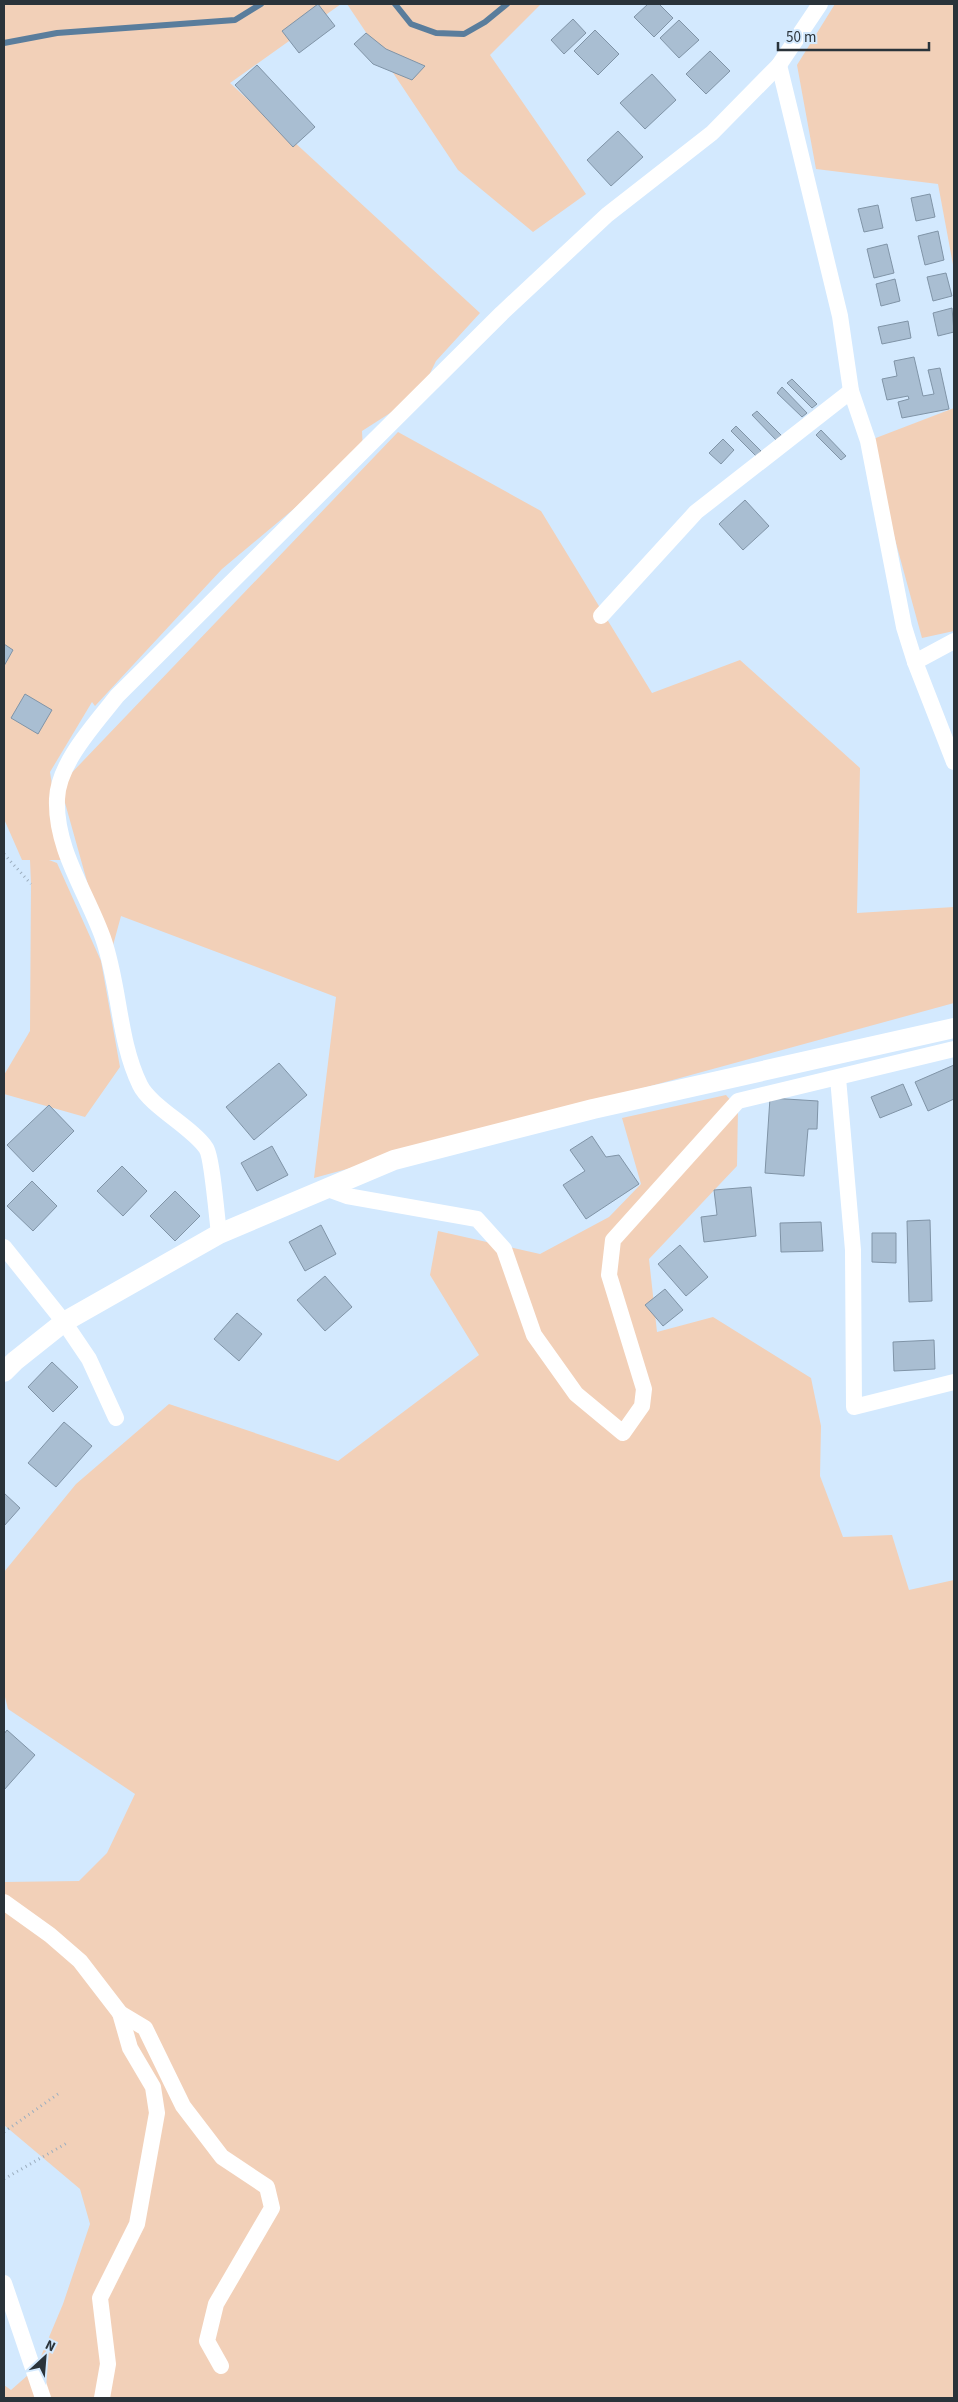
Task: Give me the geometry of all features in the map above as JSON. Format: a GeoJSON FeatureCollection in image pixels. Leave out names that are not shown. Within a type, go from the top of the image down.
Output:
{"type":"FeatureCollection","features":[{"type":"Feature","properties":{"kind":"street"},"geometry":{"type":"LineString","coordinates":[[219,1234],[207,1148],[141,1088],[131,1062],[113,975],[103,939],[59,832],[57,798],[65,769],[82,742],[117,696],[495,320],[607,215],[712,133],[779,65],[820,4]]}},
{"type":"Feature","properties":{"kind":"street"},"geometry":{"type":"LineString","coordinates":[[779,65],[840,316],[850,391],[868,441],[904,627],[915,662],[954,762]]}},
{"type":"Feature","properties":{"kind":"street"},"geometry":{"type":"LineString","coordinates":[[601,616],[696,512],[850,391]]}},
{"type":"Feature","properties":{"kind":"street"},"geometry":{"type":"LineString","coordinates":[[915,662],[954,641]]}},
{"type":"Feature","properties":{"kind":"street"},"geometry":{"type":"LineString","coordinates":[[4,1372],[15,1360],[64,1322],[219,1234],[394,1160],[593,1109],[954,1028]]}},
{"type":"Feature","properties":{"kind":"street"},"geometry":{"type":"LineString","coordinates":[[326,1188],[347,1196],[476,1219],[504,1249],[534,1335],[576,1394],[623,1433],[642,1406],[644,1389],[609,1275],[613,1240],[738,1101],[954,1049]]}},
{"type":"Feature","properties":{"kind":"street"},"geometry":{"type":"LineString","coordinates":[[838,1078],[853,1250],[854,1407],[954,1382]]}},
{"type":"Feature","properties":{"kind":"street"},"geometry":{"type":"LineString","coordinates":[[4,1247],[64,1322],[74,1340],[89,1359],[116,1418]]}},
{"type":"Feature","properties":{"kind":"street"},"geometry":{"type":"LineString","coordinates":[[4,1902],[50,1935],[80,1961],[120,2014],[130,2048],[154,2087],[157,2113],[137,2224],[100,2298],[108,2364],[102,2398]]}},
{"type":"Feature","properties":{"kind":"street"},"geometry":{"type":"LineString","coordinates":[[120,2014],[145,2028],[183,2106],[222,2157],[267,2187],[272,2208],[216,2304],[207,2341],[221,2366]]}},
{"type":"Feature","properties":{"kind":"street"},"geometry":{"type":"LineString","coordinates":[[4,2283],[43,2398]]}},
{"type":"Feature","properties":{"kind":"path"},"geometry":{"type":"LineString","coordinates":[[4,854],[31,884]]}},
{"type":"Feature","properties":{"kind":"path"},"geometry":{"type":"LineString","coordinates":[[4,2132],[58,2094]]}},
{"type":"Feature","properties":{"kind":"path"},"geometry":{"type":"LineString","coordinates":[[4,2179],[67,2143]]}},
{"type":"Feature","properties":{"kind":"shaded area"},"geometry":{"type":"Polygon","coordinates":[[[4,4],[341,4],[230,83],[480,313],[436,361],[420,394],[362,431],[363,451],[222,569],[95,706],[92,702],[50,772],[64,860],[49,860],[57,863],[101,961],[120,1067],[85,1117],[4,1094],[4,1075],[30,1031],[31,884],[30,860],[22,860],[4,819],[4,4]]]}},
{"type":"Feature","properties":{"kind":"shaded area"},"geometry":{"type":"Polygon","coordinates":[[[347,4],[541,4],[490,55],[586,194],[533,232],[458,170],[347,4]]]}},
{"type":"Feature","properties":{"kind":"shaded area"},"geometry":{"type":"Polygon","coordinates":[[[835,4],[954,4],[954,270],[938,184],[816,169],[797,65],[835,4]]]}},
{"type":"Feature","properties":{"kind":"shaded area"},"geometry":{"type":"Polygon","coordinates":[[[954,408],[954,631],[922,638],[868,441],[954,408]]]}},
{"type":"Feature","properties":{"kind":"shaded area"},"geometry":{"type":"Polygon","coordinates":[[[398,432],[541,511],[652,693],[740,660],[860,768],[857,913],[954,907],[954,1003],[314,1178],[336,997],[121,916],[109,960],[60,785],[398,432]]]}},
{"type":"Feature","properties":{"kind":"shaded area"},"geometry":{"type":"Polygon","coordinates":[[[726,1095],[738,1109],[737,1166],[649,1259],[657,1332],[713,1317],[811,1378],[821,1426],[820,1476],[843,1537],[892,1535],[909,1590],[954,1580],[954,2398],[4,2398],[4,2385],[11,2390],[36,2368],[63,2304],[90,2224],[80,2189],[4,2125],[4,1882],[79,1881],[107,1853],[135,1794],[8,1709],[4,1693],[4,1572],[76,1484],[169,1404],[338,1461],[479,1355],[430,1275],[438,1231],[540,1254],[609,1217],[641,1184],[622,1118],[726,1095]]]}},
{"type":"Feature","properties":{"kind":"building"},"geometry":{"type":"Polygon","coordinates":[[[318,4],[335,26],[299,53],[282,31],[318,4]]]}},
{"type":"Feature","properties":{"kind":"building"},"geometry":{"type":"Polygon","coordinates":[[[648,4],[659,4],[673,18],[654,37],[634,17],[648,4]]]}},
{"type":"Feature","properties":{"kind":"building"},"geometry":{"type":"Polygon","coordinates":[[[573,19],[586,33],[564,54],[551,40],[573,19]]]}},
{"type":"Feature","properties":{"kind":"building"},"geometry":{"type":"Polygon","coordinates":[[[679,20],[699,40],[679,58],[660,38],[679,20]]]}},
{"type":"Feature","properties":{"kind":"building"},"geometry":{"type":"Polygon","coordinates":[[[595,30],[619,54],[598,75],[574,51],[595,30]]]}},
{"type":"Feature","properties":{"kind":"building"},"geometry":{"type":"Polygon","coordinates":[[[366,33],[386,49],[425,66],[412,80],[373,64],[354,44],[366,33]]]}},
{"type":"Feature","properties":{"kind":"building"},"geometry":{"type":"Polygon","coordinates":[[[710,51],[730,71],[706,94],[686,74],[710,51]]]}},
{"type":"Feature","properties":{"kind":"building"},"geometry":{"type":"Polygon","coordinates":[[[257,65],[315,127],[293,147],[235,85],[257,65]]]}},
{"type":"Feature","properties":{"kind":"building"},"geometry":{"type":"Polygon","coordinates":[[[652,74],[676,100],[645,129],[620,103],[652,74]]]}},
{"type":"Feature","properties":{"kind":"building"},"geometry":{"type":"Polygon","coordinates":[[[618,131],[643,157],[611,186],[587,160],[618,131]]]}},
{"type":"Feature","properties":{"kind":"building"},"geometry":{"type":"Polygon","coordinates":[[[930,194],[935,217],[916,221],[911,198],[930,194]]]}},
{"type":"Feature","properties":{"kind":"building"},"geometry":{"type":"Polygon","coordinates":[[[878,205],[883,228],[864,232],[858,209],[878,205]]]}},
{"type":"Feature","properties":{"kind":"building"},"geometry":{"type":"Polygon","coordinates":[[[938,231],[944,260],[925,265],[918,236],[938,231]]]}},
{"type":"Feature","properties":{"kind":"building"},"geometry":{"type":"Polygon","coordinates":[[[887,244],[894,273],[874,278],[867,249],[887,244]]]}},
{"type":"Feature","properties":{"kind":"building"},"geometry":{"type":"Polygon","coordinates":[[[946,273],[952,296],[933,301],[927,277],[946,273]]]}},
{"type":"Feature","properties":{"kind":"building"},"geometry":{"type":"Polygon","coordinates":[[[895,279],[900,301],[881,306],[876,284],[895,279]]]}},
{"type":"Feature","properties":{"kind":"building"},"geometry":{"type":"Polygon","coordinates":[[[952,308],[954,332],[938,336],[933,313],[952,308]]]}},
{"type":"Feature","properties":{"kind":"building"},"geometry":{"type":"Polygon","coordinates":[[[908,321],[911,338],[882,344],[878,327],[908,321]]]}},
{"type":"Feature","properties":{"kind":"building"},"geometry":{"type":"Polygon","coordinates":[[[914,357],[923,396],[934,394],[928,370],[940,368],[949,409],[902,418],[898,402],[909,399],[908,396],[887,400],[882,379],[897,376],[894,361],[914,357]]]}},
{"type":"Feature","properties":{"kind":"building"},"geometry":{"type":"Polygon","coordinates":[[[792,379],[817,404],[812,408],[787,383],[792,379]]]}},
{"type":"Feature","properties":{"kind":"building"},"geometry":{"type":"Polygon","coordinates":[[[782,387],[807,413],[802,417],[777,393],[782,387]]]}},
{"type":"Feature","properties":{"kind":"building"},"geometry":{"type":"Polygon","coordinates":[[[757,411],[782,436],[777,441],[752,415],[757,411]]]}},
{"type":"Feature","properties":{"kind":"building"},"geometry":{"type":"Polygon","coordinates":[[[736,426],[761,451],[756,456],[731,431],[736,426]]]}},
{"type":"Feature","properties":{"kind":"building"},"geometry":{"type":"Polygon","coordinates":[[[821,430],[846,456],[841,460],[816,435],[821,430]]]}},
{"type":"Feature","properties":{"kind":"building"},"geometry":{"type":"Polygon","coordinates":[[[723,439],[734,450],[721,464],[709,453],[723,439]]]}},
{"type":"Feature","properties":{"kind":"building"},"geometry":{"type":"Polygon","coordinates":[[[745,500],[769,526],[743,550],[719,524],[745,500]]]}},
{"type":"Feature","properties":{"kind":"building"},"geometry":{"type":"Polygon","coordinates":[[[4,644],[13,650],[4,666],[4,644]]]}},
{"type":"Feature","properties":{"kind":"building"},"geometry":{"type":"Polygon","coordinates":[[[25,694],[52,710],[38,734],[11,718],[25,694]]]}},
{"type":"Feature","properties":{"kind":"building"},"geometry":{"type":"Polygon","coordinates":[[[279,1063],[307,1095],[254,1140],[226,1107],[279,1063]]]}},
{"type":"Feature","properties":{"kind":"building"},"geometry":{"type":"Polygon","coordinates":[[[954,1065],[954,1099],[928,1111],[915,1082],[954,1065]]]}},
{"type":"Feature","properties":{"kind":"building"},"geometry":{"type":"Polygon","coordinates":[[[903,1084],[912,1105],[880,1118],[871,1097],[903,1084]]]}},
{"type":"Feature","properties":{"kind":"building"},"geometry":{"type":"Polygon","coordinates":[[[770,1098],[818,1101],[817,1129],[808,1129],[804,1176],[765,1173],[770,1098]]]}},
{"type":"Feature","properties":{"kind":"building"},"geometry":{"type":"Polygon","coordinates":[[[49,1105],[74,1131],[33,1172],[7,1145],[49,1105]]]}},
{"type":"Feature","properties":{"kind":"building"},"geometry":{"type":"Polygon","coordinates":[[[592,1136],[606,1157],[619,1155],[639,1184],[586,1219],[563,1185],[585,1171],[570,1150],[592,1136]]]}},
{"type":"Feature","properties":{"kind":"building"},"geometry":{"type":"Polygon","coordinates":[[[272,1146],[288,1175],[257,1191],[241,1163],[272,1146]]]}},
{"type":"Feature","properties":{"kind":"building"},"geometry":{"type":"Polygon","coordinates":[[[122,1166],[147,1191],[123,1216],[97,1191],[122,1166]]]}},
{"type":"Feature","properties":{"kind":"building"},"geometry":{"type":"Polygon","coordinates":[[[32,1181],[57,1206],[33,1231],[7,1206],[32,1181]]]}},
{"type":"Feature","properties":{"kind":"building"},"geometry":{"type":"Polygon","coordinates":[[[751,1187],[756,1236],[704,1242],[701,1217],[717,1215],[714,1190],[751,1187]]]}},
{"type":"Feature","properties":{"kind":"building"},"geometry":{"type":"Polygon","coordinates":[[[175,1191],[200,1216],[175,1241],[150,1216],[175,1191]]]}},
{"type":"Feature","properties":{"kind":"building"},"geometry":{"type":"Polygon","coordinates":[[[930,1220],[932,1301],[909,1302],[907,1221],[930,1220]]]}},
{"type":"Feature","properties":{"kind":"building"},"geometry":{"type":"Polygon","coordinates":[[[821,1222],[823,1251],[781,1252],[780,1223],[821,1222]]]}},
{"type":"Feature","properties":{"kind":"building"},"geometry":{"type":"Polygon","coordinates":[[[321,1225],[336,1254],[305,1271],[289,1242],[321,1225]]]}},
{"type":"Feature","properties":{"kind":"building"},"geometry":{"type":"Polygon","coordinates":[[[872,1233],[896,1233],[896,1263],[872,1262],[872,1233]]]}},
{"type":"Feature","properties":{"kind":"building"},"geometry":{"type":"Polygon","coordinates":[[[680,1245],[708,1277],[686,1296],[658,1264],[680,1245]]]}},
{"type":"Feature","properties":{"kind":"building"},"geometry":{"type":"Polygon","coordinates":[[[325,1276],[352,1307],[325,1331],[297,1300],[325,1276]]]}},
{"type":"Feature","properties":{"kind":"building"},"geometry":{"type":"Polygon","coordinates":[[[665,1289],[683,1310],[663,1326],[645,1305],[665,1289]]]}},
{"type":"Feature","properties":{"kind":"building"},"geometry":{"type":"Polygon","coordinates":[[[237,1313],[262,1334],[239,1361],[214,1339],[237,1313]]]}},
{"type":"Feature","properties":{"kind":"building"},"geometry":{"type":"Polygon","coordinates":[[[934,1340],[935,1369],[894,1371],[893,1342],[934,1340]]]}},
{"type":"Feature","properties":{"kind":"building"},"geometry":{"type":"Polygon","coordinates":[[[52,1362],[78,1387],[53,1412],[28,1387],[52,1362]]]}},
{"type":"Feature","properties":{"kind":"building"},"geometry":{"type":"Polygon","coordinates":[[[64,1422],[92,1446],[56,1487],[28,1463],[64,1422]]]}},
{"type":"Feature","properties":{"kind":"building"},"geometry":{"type":"Polygon","coordinates":[[[4,1493],[20,1508],[4,1526],[4,1493]]]}},
{"type":"Feature","properties":{"kind":"building"},"geometry":{"type":"Polygon","coordinates":[[[7,1730],[35,1755],[4,1790],[4,1734],[7,1730]]]}},
{"type":"Feature","properties":{"kind":"waterway"},"geometry":{"type":"LineString","coordinates":[[4,43],[57,33],[235,20],[261,4]]}},
{"type":"Feature","properties":{"kind":"waterway"},"geometry":{"type":"LineString","coordinates":[[395,4],[411,24],[436,33],[464,34],[485,22],[507,4]]}}]}
